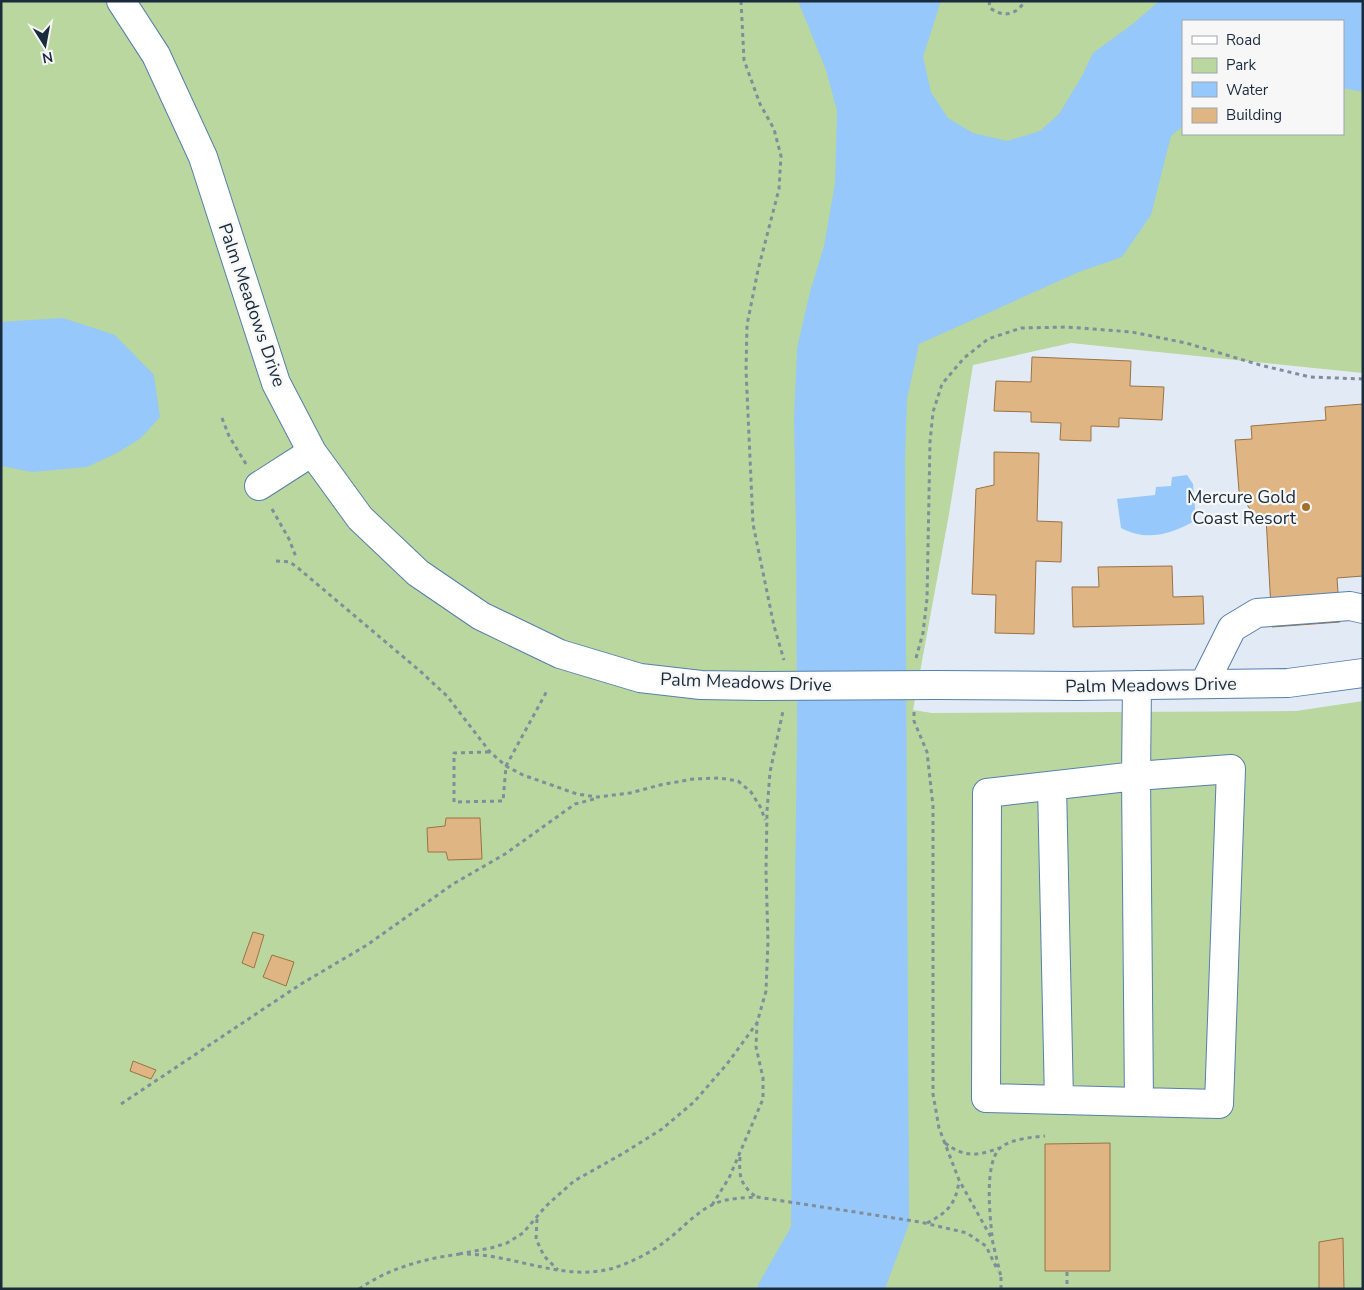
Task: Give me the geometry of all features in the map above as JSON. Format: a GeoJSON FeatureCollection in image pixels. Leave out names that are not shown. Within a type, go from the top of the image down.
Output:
{"type":"FeatureCollection","features":[{"type":"Feature","properties":{"kind":"street","name":"Palm Meadows Drive"},"geometry":{"type":"LineString","coordinates":[[121,1],[156,55],[203,157],[276,383],[312,452],[360,518],[418,573],[481,616],[560,654],[640,678],[701,685],[1288,683],[1363,673]]}},
{"type":"Feature","properties":{"kind":"street"},"geometry":{"type":"LineString","coordinates":[[259,486],[312,452]]}},
{"type":"Feature","properties":{"kind":"street"},"geometry":{"type":"LineString","coordinates":[[1204,684],[1232,628],[1257,613],[1350,606],[1363,609]]}},
{"type":"Feature","properties":{"kind":"street"},"geometry":{"type":"LineString","coordinates":[[1137,685],[1139,1102]]}},
{"type":"Feature","properties":{"kind":"street"},"geometry":{"type":"LineString","coordinates":[[1231,770],[1219,1104],[986,1098],[988,793],[1052,786],[1136,776],[1231,770]]}},
{"type":"Feature","properties":{"kind":"street"},"geometry":{"type":"LineString","coordinates":[[1052,786],[1059,1100]]}},
{"type":"Feature","properties":{"kind":"path"},"geometry":{"type":"LineString","coordinates":[[989,1],[990,8],[999,14],[1012,14],[1026,1]]}},
{"type":"Feature","properties":{"kind":"path"},"geometry":{"type":"LineString","coordinates":[[276,562],[290,562],[298,568],[420,671],[447,696],[490,752],[506,766],[522,775],[576,794],[597,797],[630,793],[693,779],[719,778],[738,782],[751,792],[761,808],[766,823]]}},
{"type":"Feature","properties":{"kind":"path"},"geometry":{"type":"LineString","coordinates":[[490,752],[454,754],[454,802],[503,801],[506,766],[548,688]]}},
{"type":"Feature","properties":{"kind":"path"},"geometry":{"type":"LineString","coordinates":[[121,1104],[301,984],[367,945],[453,884],[504,854],[575,804],[611,795]]}},
{"type":"Feature","properties":{"kind":"path"},"geometry":{"type":"LineString","coordinates":[[360,1289],[375,1278],[413,1264],[460,1254],[486,1255],[558,1270],[588,1273],[611,1269],[639,1258],[666,1241],[712,1205],[729,1178],[740,1154],[762,1099],[763,1078],[756,1047],[757,1022]]}},
{"type":"Feature","properties":{"kind":"path"},"geometry":{"type":"LineString","coordinates":[[944,1143],[957,1152],[971,1155],[1000,1148],[1014,1141],[1045,1136]]}},
{"type":"Feature","properties":{"kind":"path"},"geometry":{"type":"LineString","coordinates":[[992,1239],[988,1202],[990,1176],[993,1162],[1000,1148]]}},
{"type":"Feature","properties":{"kind":"path"},"geometry":{"type":"LineString","coordinates":[[740,1154],[740,1176],[745,1188],[757,1197]]}},
{"type":"Feature","properties":{"kind":"path"},"geometry":{"type":"LineString","coordinates":[[926,1224],[941,1216],[950,1206],[958,1195],[960,1180]]}},
{"type":"Feature","properties":{"kind":"path"},"geometry":{"type":"LineString","coordinates":[[712,1205],[736,1198],[757,1197],[920,1222],[967,1234],[986,1246],[1001,1277],[1001,1289]]}},
{"type":"Feature","properties":{"kind":"path"},"geometry":{"type":"LineString","coordinates":[[538,1217],[536,1239],[544,1256],[558,1270]]}},
{"type":"Feature","properties":{"kind":"path"},"geometry":{"type":"LineString","coordinates":[[1067,1272],[1067,1289]]}},
{"type":"Feature","properties":{"kind":"green space"},"geometry":{"type":"Polygon","coordinates":[[[1,1],[1363,1],[1363,373],[1071,343],[973,365],[949,514],[913,710],[932,713],[1296,711],[1363,701],[1363,1289],[1,1289],[1,1]]]}},
{"type":"Feature","properties":{"kind":"water"},"geometry":{"type":"Polygon","coordinates":[[[798,1],[941,1],[923,57],[931,92],[948,118],[973,133],[1007,141],[1040,131],[1059,114],[1082,76],[1093,53],[1134,23],[1159,1],[1363,1],[1363,92],[1344,88],[1344,20],[1182,20],[1182,127],[1171,136],[1151,215],[1122,257],[1079,272],[919,344],[907,399],[905,458],[909,1224],[885,1289],[757,1289],[791,1227],[797,731],[794,419],[797,348],[810,292],[824,246],[835,183],[837,111],[826,70],[798,1]]]}},
{"type":"Feature","properties":{"kind":"water"},"geometry":{"type":"Polygon","coordinates":[[[63,318],[115,335],[154,375],[160,417],[141,438],[117,453],[87,467],[32,472],[1,466],[1,322],[63,318]]]}},
{"type":"Feature","properties":{"kind":"water"},"geometry":{"type":"Polygon","coordinates":[[[1187,475],[1193,484],[1196,520],[1169,532],[1150,535],[1140,535],[1121,528],[1117,499],[1155,495],[1156,487],[1171,486],[1172,477],[1187,475]]]}},
{"type":"Feature","properties":{"kind":"building"},"geometry":{"type":"Polygon","coordinates":[[[1032,357],[1131,361],[1130,386],[1164,387],[1162,420],[1119,418],[1119,427],[1091,426],[1091,441],[1060,440],[1061,423],[1031,422],[1031,412],[994,411],[996,381],[1031,382],[1032,357]]]}},
{"type":"Feature","properties":{"kind":"building","name":"Mercure Gold Coast Resort"},"geometry":{"type":"Polygon","coordinates":[[[1363,404],[1363,576],[1337,578],[1340,622],[1272,627],[1266,517],[1254,516],[1239,491],[1235,440],[1252,439],[1251,426],[1326,420],[1325,407],[1363,404]]]}},
{"type":"Feature","properties":{"kind":"building"},"geometry":{"type":"Polygon","coordinates":[[[994,452],[1039,453],[1037,521],[1062,522],[1061,562],[1036,561],[1034,634],[995,633],[996,595],[972,594],[976,489],[994,485],[994,452]]]}},
{"type":"Feature","properties":{"kind":"building"},"geometry":{"type":"Polygon","coordinates":[[[1172,566],[1173,597],[1203,596],[1204,624],[1073,627],[1072,587],[1099,587],[1098,567],[1172,566]]]}},
{"type":"Feature","properties":{"kind":"building"},"geometry":{"type":"Polygon","coordinates":[[[446,818],[480,818],[482,859],[448,860],[446,852],[428,852],[427,828],[445,826],[446,818]]]}},
{"type":"Feature","properties":{"kind":"building"},"geometry":{"type":"Polygon","coordinates":[[[253,932],[264,935],[254,968],[242,963],[253,932]]]}},
{"type":"Feature","properties":{"kind":"building"},"geometry":{"type":"Polygon","coordinates":[[[272,955],[294,962],[286,986],[263,977],[272,955]]]}},
{"type":"Feature","properties":{"kind":"building"},"geometry":{"type":"Polygon","coordinates":[[[133,1061],[156,1070],[151,1079],[130,1071],[133,1061]]]}},
{"type":"Feature","properties":{"kind":"building"},"geometry":{"type":"Polygon","coordinates":[[[1110,1143],[1110,1271],[1045,1271],[1045,1144],[1110,1143]]]}},
{"type":"Feature","properties":{"kind":"building"},"geometry":{"type":"Polygon","coordinates":[[[1343,1238],[1344,1289],[1319,1289],[1319,1242],[1343,1238]]]}},
{"type":"Feature","properties":{"kind":"place","name":"Mercure Gold Coast Resort"},"geometry":{"type":"Point","coordinates":[1306,507]}}]}
